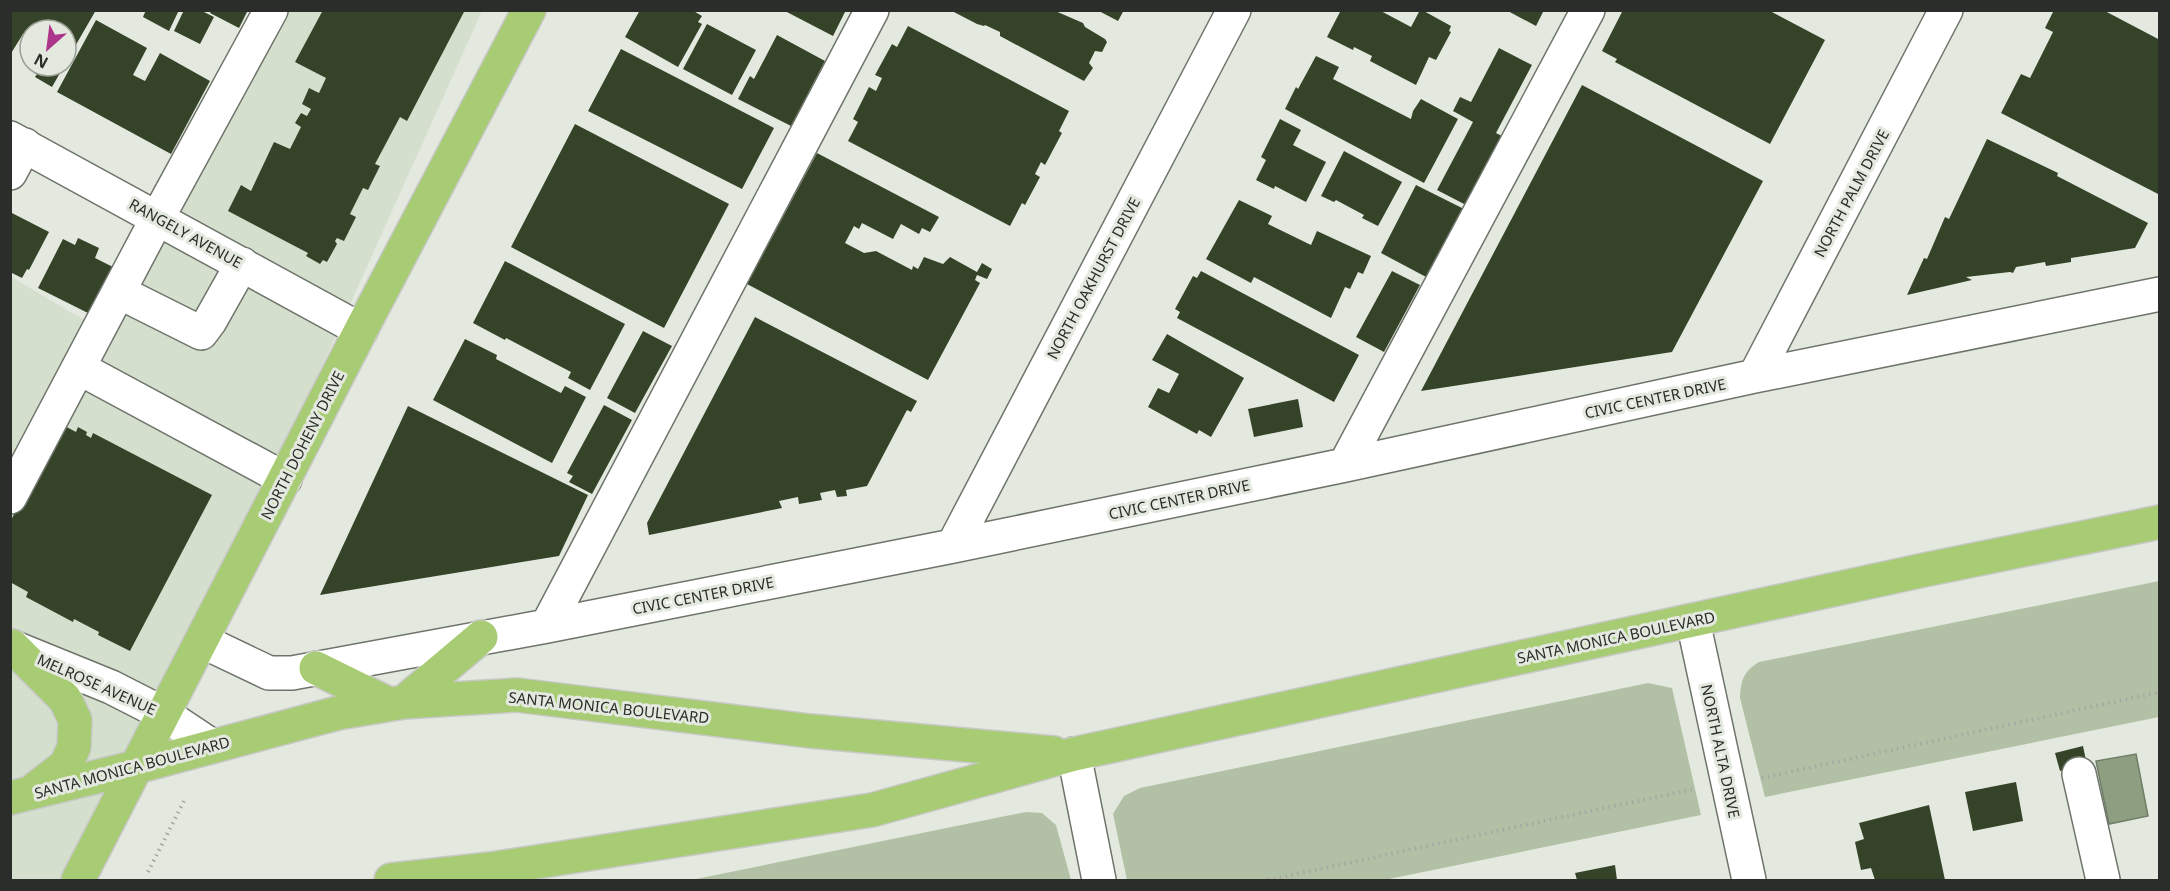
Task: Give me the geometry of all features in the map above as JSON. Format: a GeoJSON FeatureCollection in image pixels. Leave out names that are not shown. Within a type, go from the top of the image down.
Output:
{"type":"FeatureCollection","features":[{"type":"Feature","properties":{"kind":"main road","name":"NORTH DOHENY DRIVE"},"geometry":{"type":"LineString","coordinates":[[78,880],[361,330],[529,10]]}},
{"type":"Feature","properties":{"kind":"main road","name":"SANTA MONICA BOULEVARD"},"geometry":{"type":"LineString","coordinates":[[391,880],[477,877],[872,810],[1074,754],[1924,570],[2160,522]]}},
{"type":"Feature","properties":{"kind":"main road"},"geometry":{"type":"LineString","coordinates":[[316,668],[397,703],[481,638]]}},
{"type":"Feature","properties":{"kind":"main road"},"geometry":{"type":"LineString","coordinates":[[11,646],[65,699],[75,720],[74,747],[66,765],[19,796]]}},
{"type":"Feature","properties":{"kind":"main road","name":"SANTA MONICA BOULEVARD"},"geometry":{"type":"LineString","coordinates":[[19,796],[338,713],[397,703],[517,694],[810,731],[1074,754]]}},
{"type":"Feature","properties":{"kind":"street"},"geometry":{"type":"LineString","coordinates":[[10,497],[271,10]]}},
{"type":"Feature","properties":{"kind":"street"},"geometry":{"type":"LineString","coordinates":[[547,626],[872,10]]}},
{"type":"Feature","properties":{"kind":"street","name":"NORTH OAKHURST DRIVE"},"geometry":{"type":"LineString","coordinates":[[952,546],[1234,10]]}},
{"type":"Feature","properties":{"kind":"street"},"geometry":{"type":"LineString","coordinates":[[1345,465],[1588,10]]}},
{"type":"Feature","properties":{"kind":"street","name":"NORTH PALM DRIVE"},"geometry":{"type":"LineString","coordinates":[[1755,376],[1946,10]]}},
{"type":"Feature","properties":{"kind":"street","name":"RANGELY AVENUE"},"geometry":{"type":"LineString","coordinates":[[15,152],[159,217],[361,330]]}},
{"type":"Feature","properties":{"kind":"street"},"geometry":{"type":"LineString","coordinates":[[119,292],[201,333],[242,264]]}},
{"type":"Feature","properties":{"kind":"street","name":"CIVIC CENTER DRIVE"},"geometry":{"type":"LineString","coordinates":[[202,641],[269,673],[292,673],[547,626],[952,546],[1345,465],[2156,289]]}},
{"type":"Feature","properties":{"kind":"street"},"geometry":{"type":"LineString","coordinates":[[79,368],[285,479]]}},
{"type":"Feature","properties":{"kind":"street","name":"NORTH ALTA DRIVE"},"geometry":{"type":"LineString","coordinates":[[1693,621],[1749,880]]}},
{"type":"Feature","properties":{"kind":"street","name":"MELROSE AVENUE"},"geometry":{"type":"LineString","coordinates":[[11,646],[111,687],[164,714],[212,746]]}},
{"type":"Feature","properties":{"kind":"street"},"geometry":{"type":"LineString","coordinates":[[1074,754],[1099,880]]}},
{"type":"Feature","properties":{"kind":"street"},"geometry":{"type":"LineString","coordinates":[[2079,774],[2103,880]]}},
{"type":"Feature","properties":{"kind":"path"},"geometry":{"type":"LineString","coordinates":[[1760,779],[2160,692]]}},
{"type":"Feature","properties":{"kind":"path"},"geometry":{"type":"LineString","coordinates":[[1268,880],[1695,789]]}},
{"type":"Feature","properties":{"kind":"path"},"geometry":{"type":"LineString","coordinates":[[148,872],[185,799]]}},
{"type":"Feature","properties":{"kind":"shaded area"},"geometry":{"type":"Polygon","coordinates":[[[273,11],[482,11],[91,880],[11,880],[10,276],[99,329],[273,11]]]}},
{"type":"Feature","properties":{"kind":"shaded area"},"geometry":{"type":"Polygon","coordinates":[[[2159,581],[2159,717],[1765,797],[1740,698],[1744,677],[1749,669],[1759,662],[2159,581]]]}},
{"type":"Feature","properties":{"kind":"shaded area"},"geometry":{"type":"Polygon","coordinates":[[[1648,683],[1672,688],[1701,815],[1384,880],[1127,880],[1113,814],[1124,796],[1140,788],[1648,683]]]}},
{"type":"Feature","properties":{"kind":"shaded area"},"geometry":{"type":"Polygon","coordinates":[[[2136,754],[2148,816],[2109,824],[2096,761],[2136,754]]]}},
{"type":"Feature","properties":{"kind":"shaded area"},"geometry":{"type":"Polygon","coordinates":[[[1026,812],[1042,813],[1056,825],[1071,880],[691,880],[1026,812]]]}},
{"type":"Feature","properties":{"kind":"building"},"geometry":{"type":"Polygon","coordinates":[[[10,10],[59,12],[96,10],[78,41],[78,18],[18,18],[18,42],[10,55],[10,10]]]}},
{"type":"Feature","properties":{"kind":"building"},"geometry":{"type":"Polygon","coordinates":[[[146,10],[179,10],[169,31],[143,17],[146,10]]]}},
{"type":"Feature","properties":{"kind":"building"},"geometry":{"type":"Polygon","coordinates":[[[184,10],[200,10],[214,17],[200,44],[174,31],[184,10]]]}},
{"type":"Feature","properties":{"kind":"building"},"geometry":{"type":"Polygon","coordinates":[[[212,10],[248,10],[239,28],[210,13],[212,10]]]}},
{"type":"Feature","properties":{"kind":"building"},"geometry":{"type":"Polygon","coordinates":[[[323,10],[465,10],[407,121],[400,117],[375,164],[380,166],[368,190],[363,188],[350,214],[356,217],[344,241],[337,238],[335,241],[337,244],[327,262],[323,260],[320,264],[306,256],[308,253],[228,211],[241,185],[251,191],[274,142],[290,149],[301,127],[295,123],[301,113],[307,116],[311,109],[302,104],[309,88],[319,93],[326,78],[295,62],[323,10]]]}},
{"type":"Feature","properties":{"kind":"building"},"geometry":{"type":"Polygon","coordinates":[[[640,10],[692,10],[702,16],[698,22],[702,24],[678,67],[625,37],[640,10]]]}},
{"type":"Feature","properties":{"kind":"building"},"geometry":{"type":"Polygon","coordinates":[[[783,10],[846,10],[833,36],[783,10]]]}},
{"type":"Feature","properties":{"kind":"building"},"geometry":{"type":"Polygon","coordinates":[[[950,10],[1053,10],[1083,23],[1085,27],[1107,42],[1102,52],[1095,51],[1089,63],[1093,68],[1084,81],[1000,36],[1000,32],[977,24],[950,10]]]}},
{"type":"Feature","properties":{"kind":"building"},"geometry":{"type":"Polygon","coordinates":[[[1097,10],[1124,10],[1118,21],[1097,10]]]}},
{"type":"Feature","properties":{"kind":"building"},"geometry":{"type":"Polygon","coordinates":[[[1341,10],[1379,10],[1411,27],[1422,10],[1451,26],[1449,31],[1451,32],[1436,60],[1429,57],[1416,85],[1370,61],[1372,56],[1354,47],[1353,50],[1327,37],[1341,10]]]}},
{"type":"Feature","properties":{"kind":"building"},"geometry":{"type":"Polygon","coordinates":[[[1506,10],[1544,10],[1536,26],[1506,10]]]}},
{"type":"Feature","properties":{"kind":"building"},"geometry":{"type":"Polygon","coordinates":[[[1623,10],[1768,10],[1825,40],[1770,144],[1615,62],[1617,59],[1602,51],[1623,10]]]}},
{"type":"Feature","properties":{"kind":"building"},"geometry":{"type":"Polygon","coordinates":[[[2054,10],[2103,10],[2160,40],[2160,195],[2001,113],[2021,74],[2030,78],[2053,32],[2045,28],[2054,10]]]}},
{"type":"Feature","properties":{"kind":"building"},"geometry":{"type":"Polygon","coordinates":[[[96,20],[147,48],[133,75],[145,81],[160,53],[210,81],[171,154],[57,92],[65,78],[78,78],[78,53],[96,20]]]}},
{"type":"Feature","properties":{"kind":"building"},"geometry":{"type":"Polygon","coordinates":[[[707,24],[756,50],[732,95],[683,69],[707,24]]]}},
{"type":"Feature","properties":{"kind":"building"},"geometry":{"type":"Polygon","coordinates":[[[908,26],[1069,111],[1059,131],[1062,133],[1045,165],[1041,162],[1035,174],[1040,177],[1025,205],[1022,203],[1010,226],[848,141],[858,122],[853,119],[869,87],[876,91],[882,78],[875,75],[892,44],[897,47],[908,26]]]}},
{"type":"Feature","properties":{"kind":"building"},"geometry":{"type":"Polygon","coordinates":[[[777,35],[825,61],[791,126],[738,99],[750,76],[754,79],[777,35]]]}},
{"type":"Feature","properties":{"kind":"building"},"geometry":{"type":"Polygon","coordinates":[[[1499,48],[1532,65],[1496,133],[1502,136],[1466,205],[1437,190],[1473,122],[1453,111],[1460,97],[1471,102],[1499,48]]]}},
{"type":"Feature","properties":{"kind":"building"},"geometry":{"type":"Polygon","coordinates":[[[621,49],[774,128],[742,189],[588,111],[621,49]]]}},
{"type":"Feature","properties":{"kind":"building"},"geometry":{"type":"Polygon","coordinates":[[[1316,56],[1339,67],[1333,79],[1411,119],[1421,99],[1458,119],[1424,183],[1285,109],[1316,56]]]}},
{"type":"Feature","properties":{"kind":"building"},"geometry":{"type":"Polygon","coordinates":[[[37,78],[57,78],[52,87],[37,78]]]}},
{"type":"Feature","properties":{"kind":"building"},"geometry":{"type":"Polygon","coordinates":[[[1582,85],[1763,181],[1672,352],[1421,391],[1582,85]]]}},
{"type":"Feature","properties":{"kind":"building"},"geometry":{"type":"Polygon","coordinates":[[[1280,119],[1301,130],[1293,145],[1326,162],[1306,202],[1275,186],[1274,189],[1256,180],[1266,160],[1261,157],[1280,119]]]}},
{"type":"Feature","properties":{"kind":"building"},"geometry":{"type":"Polygon","coordinates":[[[575,124],[729,204],[664,328],[511,247],[575,124]]]}},
{"type":"Feature","properties":{"kind":"building"},"geometry":{"type":"Polygon","coordinates":[[[1987,139],[2058,173],[2057,176],[2148,223],[2135,248],[2071,258],[2071,262],[2046,266],[2045,262],[2016,267],[2013,273],[1966,277],[1972,280],[1907,295],[1924,258],[1927,259],[1945,217],[1949,219],[1987,139]]]}},
{"type":"Feature","properties":{"kind":"building"},"geometry":{"type":"Polygon","coordinates":[[[1344,151],[1402,182],[1378,226],[1362,218],[1364,215],[1336,200],[1334,202],[1321,196],[1344,151]]]}},
{"type":"Feature","properties":{"kind":"building"},"geometry":{"type":"Polygon","coordinates":[[[817,153],[939,217],[930,232],[922,228],[919,234],[901,224],[893,239],[862,223],[859,229],[854,226],[845,243],[864,253],[876,251],[912,270],[913,266],[918,269],[924,257],[943,264],[950,257],[977,272],[982,263],[992,269],[987,279],[977,275],[975,280],[980,283],[928,380],[747,284],[817,153]]]}},
{"type":"Feature","properties":{"kind":"building"},"geometry":{"type":"Polygon","coordinates":[[[1416,185],[1464,209],[1428,278],[1381,253],[1416,185]]]}},
{"type":"Feature","properties":{"kind":"building"},"geometry":{"type":"Polygon","coordinates":[[[1239,200],[1272,216],[1268,224],[1311,245],[1317,231],[1371,256],[1363,274],[1358,272],[1350,289],[1345,287],[1331,318],[1254,277],[1251,283],[1206,259],[1239,200]]]}},
{"type":"Feature","properties":{"kind":"building"},"geometry":{"type":"Polygon","coordinates":[[[10,212],[49,232],[29,270],[27,269],[22,278],[10,272],[10,212]]]}},
{"type":"Feature","properties":{"kind":"building"},"geometry":{"type":"Polygon","coordinates":[[[78,238],[99,248],[95,258],[115,268],[90,314],[38,288],[63,239],[75,245],[78,238]]]}},
{"type":"Feature","properties":{"kind":"building"},"geometry":{"type":"Polygon","coordinates":[[[505,261],[625,324],[590,390],[568,378],[571,372],[473,323],[505,261]]]}},
{"type":"Feature","properties":{"kind":"building"},"geometry":{"type":"Polygon","coordinates":[[[1201,271],[1359,355],[1334,402],[1177,318],[1180,312],[1175,309],[1193,276],[1197,278],[1201,271]]]}},
{"type":"Feature","properties":{"kind":"building"},"geometry":{"type":"Polygon","coordinates":[[[1392,271],[1420,285],[1384,352],[1356,337],[1392,271]]]}},
{"type":"Feature","properties":{"kind":"building"},"geometry":{"type":"Polygon","coordinates":[[[755,317],[917,401],[911,412],[907,410],[867,486],[846,490],[847,496],[837,497],[835,490],[820,493],[822,500],[799,504],[798,497],[779,501],[782,508],[649,535],[647,523],[755,317]]]}},
{"type":"Feature","properties":{"kind":"building"},"geometry":{"type":"Polygon","coordinates":[[[643,331],[672,346],[635,413],[607,398],[643,331]]]}},
{"type":"Feature","properties":{"kind":"building"},"geometry":{"type":"Polygon","coordinates":[[[1167,334],[1244,378],[1211,437],[1199,430],[1197,434],[1148,407],[1158,388],[1169,393],[1179,374],[1152,360],[1167,334]]]}},
{"type":"Feature","properties":{"kind":"building"},"geometry":{"type":"Polygon","coordinates":[[[465,339],[497,355],[496,359],[561,393],[565,386],[586,397],[552,463],[433,400],[465,339]]]}},
{"type":"Feature","properties":{"kind":"building"},"geometry":{"type":"Polygon","coordinates":[[[1298,399],[1303,427],[1254,437],[1248,409],[1298,399]]]}},
{"type":"Feature","properties":{"kind":"building"},"geometry":{"type":"Polygon","coordinates":[[[604,405],[632,420],[592,494],[569,482],[573,476],[567,473],[604,405]]]}},
{"type":"Feature","properties":{"kind":"building"},"geometry":{"type":"Polygon","coordinates":[[[408,406],[588,495],[559,556],[320,595],[408,406]]]}},
{"type":"Feature","properties":{"kind":"building"},"geometry":{"type":"Polygon","coordinates":[[[61,424],[76,432],[78,427],[87,432],[86,435],[91,438],[93,433],[212,495],[130,651],[98,635],[99,632],[74,619],[73,622],[26,597],[28,592],[10,582],[10,522],[61,424]]]}},
{"type":"Feature","properties":{"kind":"building"},"geometry":{"type":"Polygon","coordinates":[[[2083,746],[2087,765],[2060,771],[2055,753],[2083,746]]]}},
{"type":"Feature","properties":{"kind":"building"},"geometry":{"type":"Polygon","coordinates":[[[2016,782],[2023,821],[1973,831],[1965,792],[2016,782]]]}},
{"type":"Feature","properties":{"kind":"building"},"geometry":{"type":"Polygon","coordinates":[[[1929,805],[1945,880],[1875,880],[1871,868],[1861,870],[1855,842],[1864,839],[1859,823],[1929,805]]]}},
{"type":"Feature","properties":{"kind":"building"},"geometry":{"type":"Polygon","coordinates":[[[1615,865],[1617,880],[1577,880],[1575,873],[1615,865]]]}}]}
